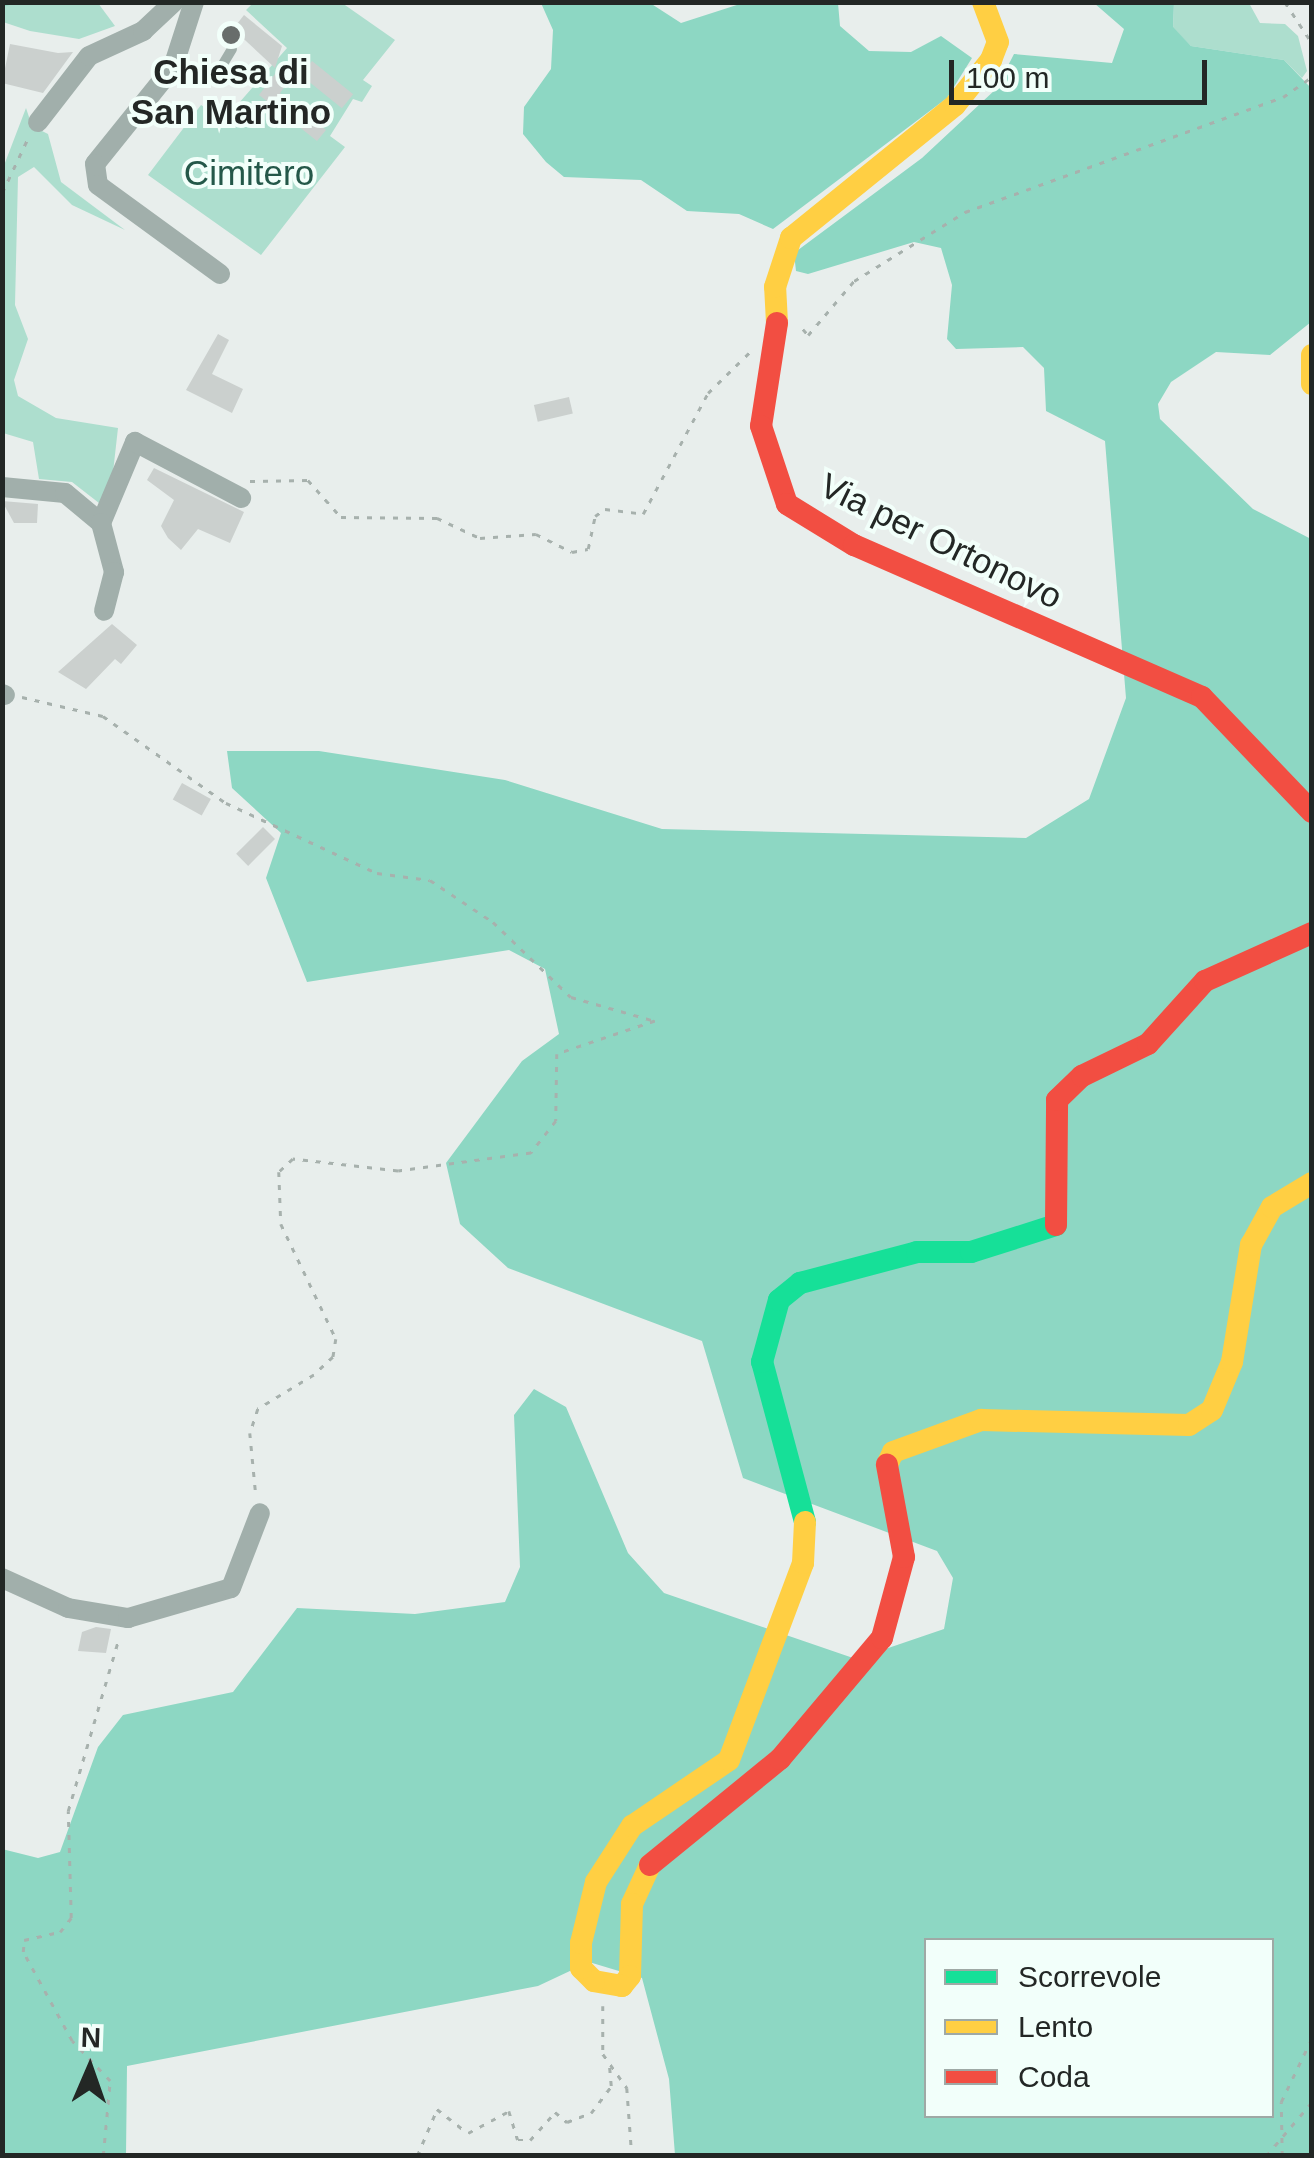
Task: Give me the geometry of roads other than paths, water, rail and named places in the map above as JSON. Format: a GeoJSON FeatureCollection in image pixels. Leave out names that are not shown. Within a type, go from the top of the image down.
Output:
{"type":"FeatureCollection","features":[{"type":"Feature","properties":{"kind":"street"},"geometry":{"type":"LineString","coordinates":[[38,122],[89,56],[143,32],[174,2]]}},
{"type":"Feature","properties":{"kind":"street"},"geometry":{"type":"LineString","coordinates":[[194,2],[173,66],[96,174],[126,208],[220,274]]}},
{"type":"Feature","properties":{"kind":"street","name":"Via per Ortonovo"},"geometry":{"type":"LineString","coordinates":[[984,2],[998,42],[992,60],[954,105],[792,238],[775,286],[779,349],[761,426],[774,476],[787,504],[854,545],[1202,697],[1312,812]]}},
{"type":"Feature","properties":{"kind":"street"},"geometry":{"type":"LineString","coordinates":[[1312,355],[1312,384]]}},
{"type":"Feature","properties":{"kind":"street"},"geometry":{"type":"LineString","coordinates":[[101,523],[135,442],[242,498]]}},
{"type":"Feature","properties":{"kind":"street"},"geometry":{"type":"LineString","coordinates":[[2,487],[65,493],[101,523],[114,572],[104,611]]}},
{"type":"Feature","properties":{"kind":"street"},"geometry":{"type":"LineString","coordinates":[[1312,933],[1204,982],[1148,1044],[1082,1076],[1057,1100],[1056,1227],[971,1252],[918,1252],[800,1282],[778,1300],[762,1362],[806,1522],[803,1563],[728,1760],[632,1826],[596,1882],[581,1968],[606,1988],[622,1986],[636,1962],[632,1904],[644,1870],[780,1759],[882,1638],[904,1558],[882,1476],[893,1452],[981,1420],[1189,1426],[1212,1410],[1232,1362],[1250,1245],[1272,1207],[1312,1183]]}},
{"type":"Feature","properties":{"kind":"street"},"geometry":{"type":"LineString","coordinates":[[2,1578],[68,1608],[128,1618],[231,1588],[260,1514]]}},
{"type":"Feature","properties":{"kind":"lane"},"geometry":{"type":"LineString","coordinates":[[173,66],[217,74],[232,50]]}},
{"type":"Feature","properties":{"kind":"waterway"},"geometry":{"type":"LineString","coordinates":[[2,3],[9,2]]}},
{"type":"Feature","properties":{"kind":"place","name":"Chiesa di San Martino"},"geometry":{"type":"Point","coordinates":[231,35]}},
{"type":"Feature","properties":{"kind":"park label","name":"Cimitero"},"geometry":{"type":"Point","coordinates":[249,173]}}]}
